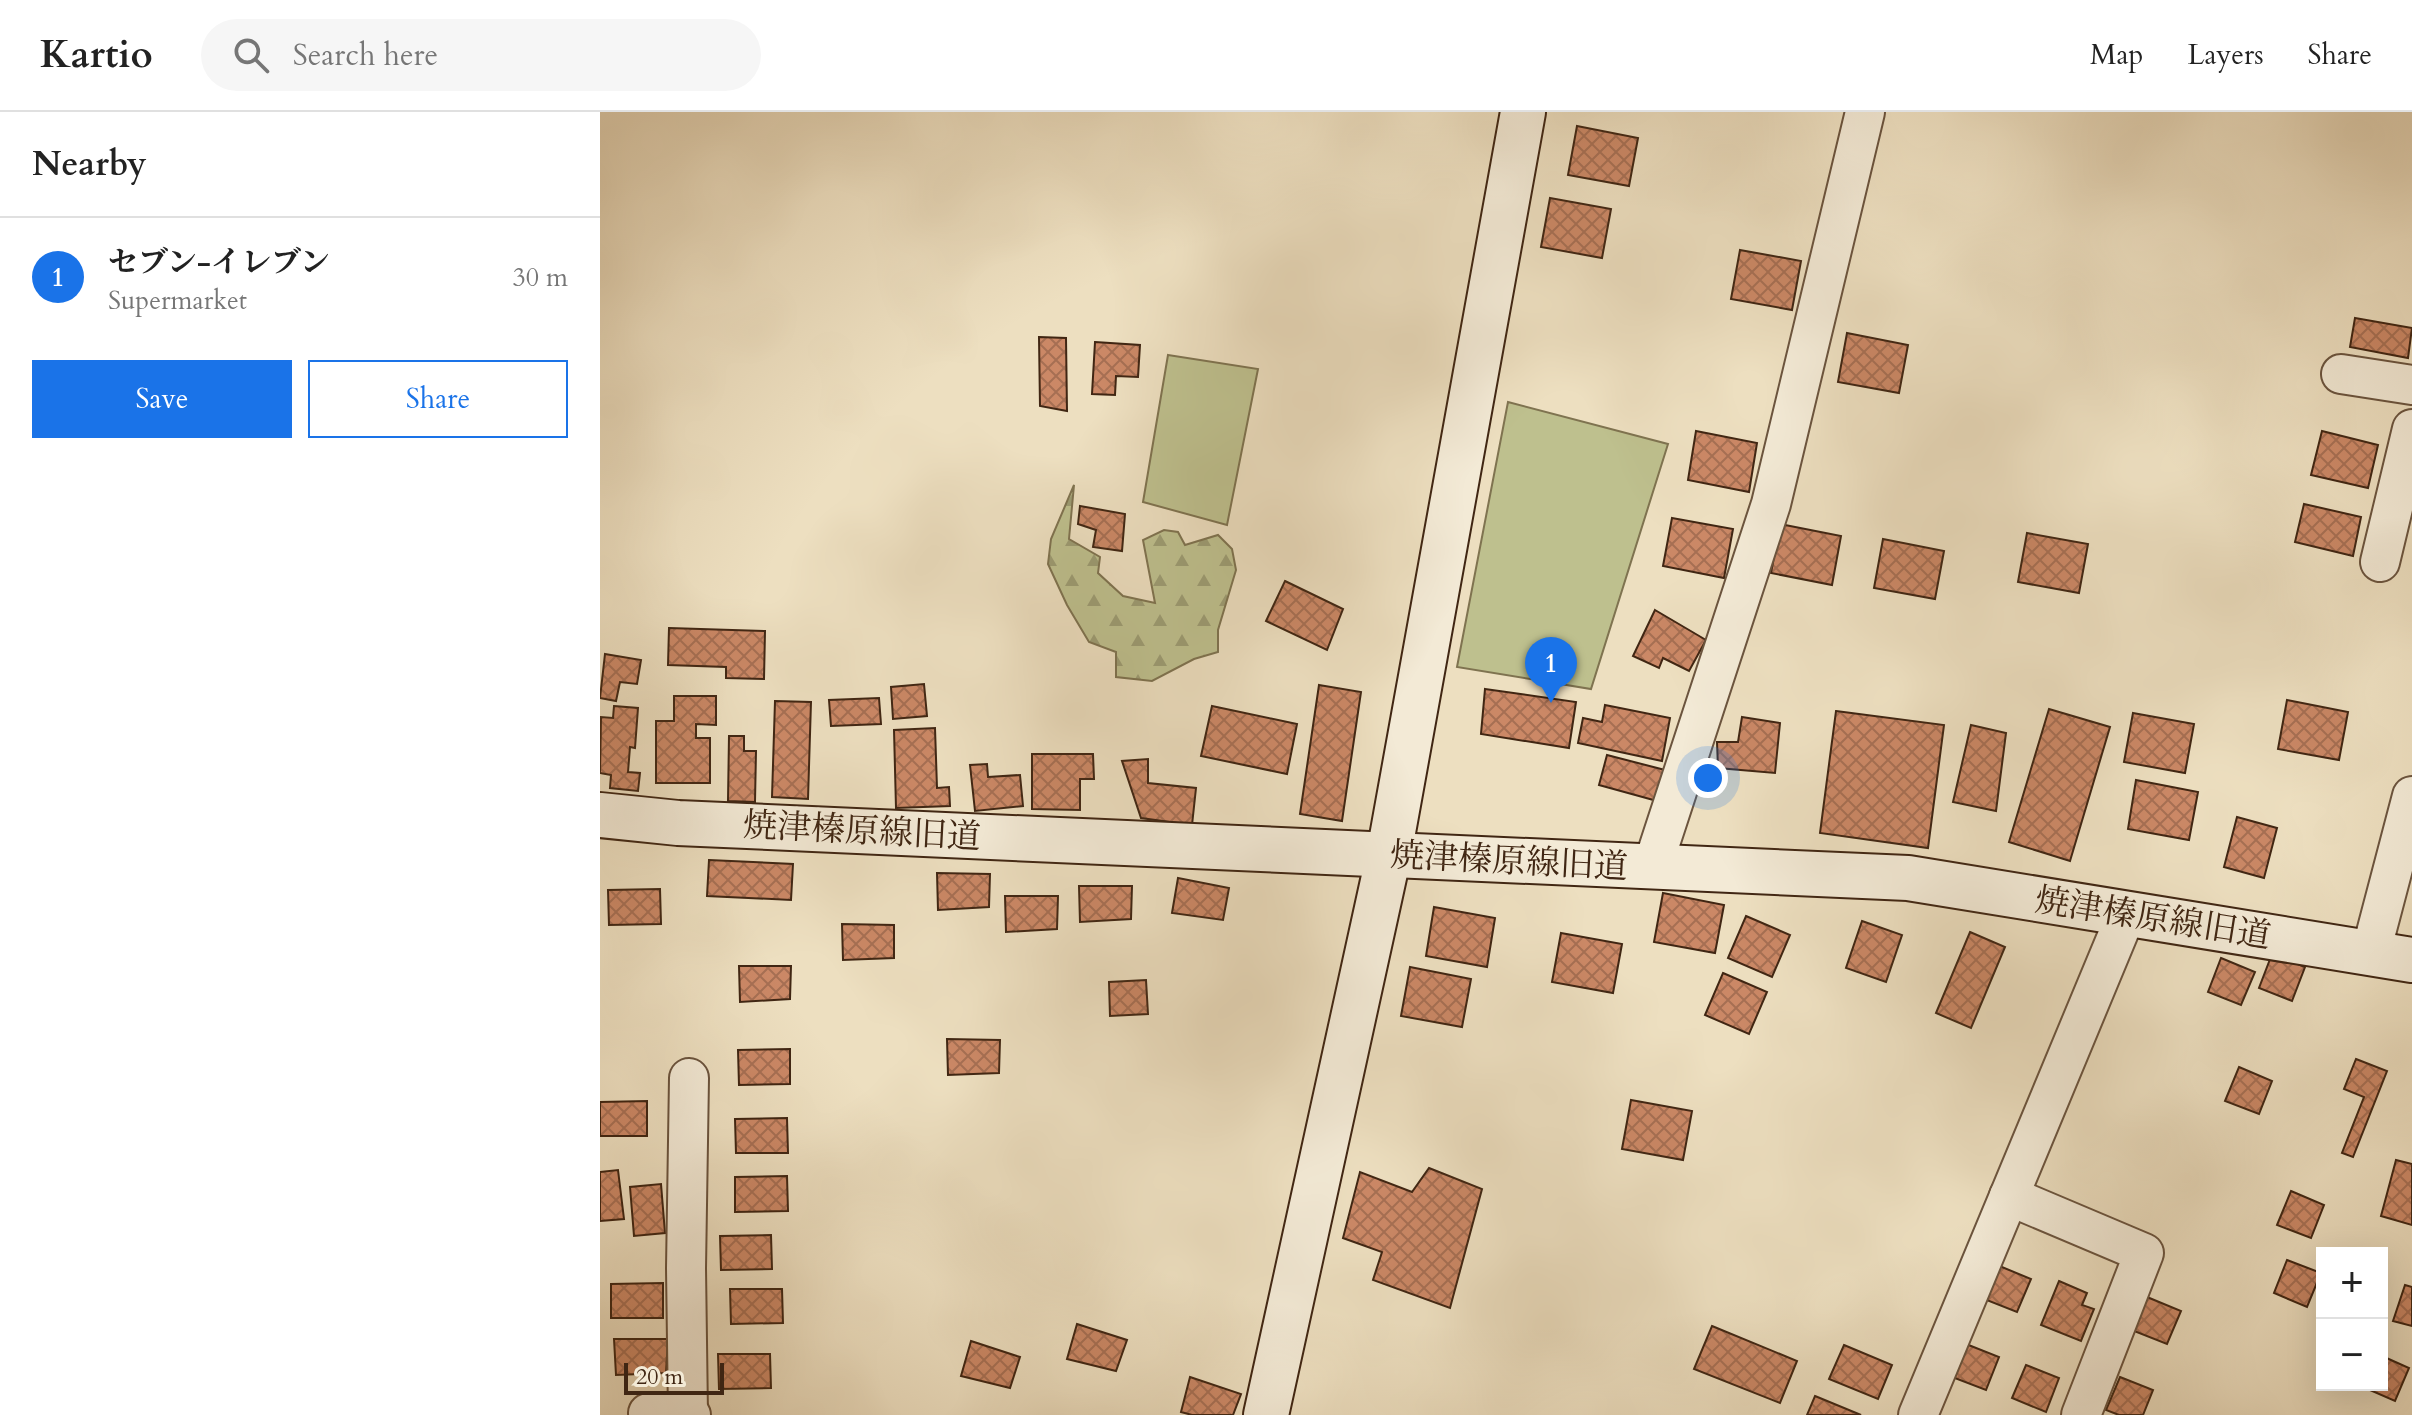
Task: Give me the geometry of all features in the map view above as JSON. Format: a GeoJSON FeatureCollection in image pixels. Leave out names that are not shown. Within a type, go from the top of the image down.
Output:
{"type":"FeatureCollection","features":[{"type":"Feature","properties":{"kind":"street"},"geometry":{"type":"LineString","coordinates":[[1266,1415],[1389,854],[1523,112]]}},
{"type":"Feature","properties":{"kind":"street"},"geometry":{"type":"LineString","coordinates":[[1652,868],[1771,504],[1865,112]]}},
{"type":"Feature","properties":{"kind":"street"},"geometry":{"type":"LineString","coordinates":[[2341,374],[2412,385]]}},
{"type":"Feature","properties":{"kind":"street"},"geometry":{"type":"LineString","coordinates":[[2380,562],[2412,429]]}},
{"type":"Feature","properties":{"kind":"street"},"geometry":{"type":"LineString","coordinates":[[2392,956],[2412,796]]}},
{"type":"Feature","properties":{"kind":"street","name":"焼津榛原線旧道"},"geometry":{"type":"LineString","coordinates":[[600,815],[678,823],[1908,878],[2392,956]]}},
{"type":"Feature","properties":{"kind":"street"},"geometry":{"type":"LineString","coordinates":[[1918,1415],[2126,915]]}},
{"type":"Feature","properties":{"kind":"street"},"geometry":{"type":"LineString","coordinates":[[648,1413],[690,1415],[686,1268],[689,1078]]}},
{"type":"Feature","properties":{"kind":"street"},"geometry":{"type":"LineString","coordinates":[[2009,1196],[2144,1253],[2081,1415]]}},
{"type":"Feature","properties":{"kind":"green space"},"geometry":{"type":"Polygon","coordinates":[[[1168,355],[1258,369],[1227,525],[1143,502],[1168,355]]]}},
{"type":"Feature","properties":{"kind":"green space"},"geometry":{"type":"Polygon","coordinates":[[[1508,402],[1668,444],[1591,689],[1457,667],[1508,402]]]}},
{"type":"Feature","properties":{"kind":"green space"},"geometry":{"type":"Polygon","coordinates":[[[1074,485],[1069,539],[1100,557],[1098,573],[1123,596],[1155,603],[1143,540],[1164,530],[1178,532],[1185,545],[1218,535],[1232,549],[1236,570],[1218,630],[1218,652],[1194,659],[1152,681],[1116,677],[1116,652],[1089,642],[1048,564],[1051,539],[1074,485]]]}},
{"type":"Feature","properties":{"kind":"building"},"geometry":{"type":"Polygon","coordinates":[[[1577,126],[1638,138],[1629,186],[1568,175],[1577,126]]]}},
{"type":"Feature","properties":{"kind":"building"},"geometry":{"type":"Polygon","coordinates":[[[1550,198],[1611,209],[1602,258],[1541,247],[1550,198]]]}},
{"type":"Feature","properties":{"kind":"building"},"geometry":{"type":"Polygon","coordinates":[[[1740,250],[1801,261],[1792,310],[1731,299],[1740,250]]]}},
{"type":"Feature","properties":{"kind":"building"},"geometry":{"type":"Polygon","coordinates":[[[2355,318],[2412,328],[2408,358],[2350,347],[2355,318]]]}},
{"type":"Feature","properties":{"kind":"building"},"geometry":{"type":"Polygon","coordinates":[[[1847,333],[1908,345],[1899,393],[1838,382],[1847,333]]]}},
{"type":"Feature","properties":{"kind":"building"},"geometry":{"type":"Polygon","coordinates":[[[1039,337],[1066,338],[1067,411],[1040,406],[1039,337]]]}},
{"type":"Feature","properties":{"kind":"building"},"geometry":{"type":"Polygon","coordinates":[[[1095,342],[1140,345],[1138,377],[1116,376],[1115,395],[1092,394],[1095,342]]]}},
{"type":"Feature","properties":{"kind":"building"},"geometry":{"type":"Polygon","coordinates":[[[1696,431],[1757,443],[1749,492],[1688,480],[1696,431]]]}},
{"type":"Feature","properties":{"kind":"building"},"geometry":{"type":"Polygon","coordinates":[[[2322,431],[2378,445],[2368,488],[2311,475],[2322,431]]]}},
{"type":"Feature","properties":{"kind":"building"},"geometry":{"type":"Polygon","coordinates":[[[2304,504],[2361,517],[2353,556],[2295,542],[2304,504]]]}},
{"type":"Feature","properties":{"kind":"building"},"geometry":{"type":"Polygon","coordinates":[[[1080,506],[1125,514],[1122,551],[1093,547],[1096,530],[1078,524],[1080,506]]]}},
{"type":"Feature","properties":{"kind":"building"},"geometry":{"type":"Polygon","coordinates":[[[1672,518],[1733,529],[1724,578],[1663,566],[1672,518]]]}},
{"type":"Feature","properties":{"kind":"building"},"geometry":{"type":"Polygon","coordinates":[[[1780,524],[1841,536],[1832,585],[1771,573],[1780,524]]]}},
{"type":"Feature","properties":{"kind":"building"},"geometry":{"type":"Polygon","coordinates":[[[2027,533],[2088,544],[2079,593],[2018,582],[2027,533]]]}},
{"type":"Feature","properties":{"kind":"building"},"geometry":{"type":"Polygon","coordinates":[[[1883,539],[1944,551],[1935,599],[1874,588],[1883,539]]]}},
{"type":"Feature","properties":{"kind":"building"},"geometry":{"type":"Polygon","coordinates":[[[1285,581],[1343,609],[1327,650],[1266,621],[1285,581]]]}},
{"type":"Feature","properties":{"kind":"building"},"geometry":{"type":"Polygon","coordinates":[[[1655,610],[1706,640],[1689,671],[1663,658],[1659,668],[1633,656],[1655,610]]]}},
{"type":"Feature","properties":{"kind":"building"},"geometry":{"type":"Polygon","coordinates":[[[669,628],[765,631],[764,679],[726,678],[726,667],[668,665],[669,628]]]}},
{"type":"Feature","properties":{"kind":"building"},"geometry":{"type":"Polygon","coordinates":[[[605,654],[641,660],[637,684],[620,682],[616,701],[600,698],[605,654]]]}},
{"type":"Feature","properties":{"kind":"building"},"geometry":{"type":"Polygon","coordinates":[[[924,684],[927,716],[893,719],[891,687],[924,684]]]}},
{"type":"Feature","properties":{"kind":"building"},"geometry":{"type":"Polygon","coordinates":[[[1319,685],[1361,692],[1342,821],[1300,814],[1319,685]]]}},
{"type":"Feature","properties":{"kind":"building"},"geometry":{"type":"Polygon","coordinates":[[[1485,689],[1576,702],[1569,748],[1481,734],[1485,689]]]}},
{"type":"Feature","properties":{"kind":"building"},"geometry":{"type":"Polygon","coordinates":[[[674,696],[716,696],[716,725],[696,724],[696,738],[710,738],[710,783],[656,783],[656,721],[674,721],[674,696]]]}},
{"type":"Feature","properties":{"kind":"building"},"geometry":{"type":"Polygon","coordinates":[[[879,698],[881,724],[831,726],[829,700],[879,698]]]}},
{"type":"Feature","properties":{"kind":"building"},"geometry":{"type":"Polygon","coordinates":[[[2287,700],[2348,712],[2339,760],[2278,749],[2287,700]]]}},
{"type":"Feature","properties":{"kind":"building"},"geometry":{"type":"Polygon","coordinates":[[[775,701],[811,702],[808,799],[772,797],[775,701]]]}},
{"type":"Feature","properties":{"kind":"building"},"geometry":{"type":"Polygon","coordinates":[[[1605,705],[1670,718],[1662,761],[1578,743],[1583,718],[1602,722],[1605,705]]]}},
{"type":"Feature","properties":{"kind":"building"},"geometry":{"type":"Polygon","coordinates":[[[614,706],[638,708],[635,748],[630,747],[628,772],[640,773],[638,791],[610,788],[611,775],[600,773],[601,717],[613,718],[614,706]]]}},
{"type":"Feature","properties":{"kind":"building"},"geometry":{"type":"Polygon","coordinates":[[[1212,706],[1297,724],[1287,774],[1201,756],[1212,706]]]}},
{"type":"Feature","properties":{"kind":"building"},"geometry":{"type":"Polygon","coordinates":[[[2049,709],[2110,727],[2070,861],[2009,842],[2049,709]]]}},
{"type":"Feature","properties":{"kind":"building"},"geometry":{"type":"Polygon","coordinates":[[[1836,711],[1944,725],[1928,848],[1820,833],[1836,711]]]}},
{"type":"Feature","properties":{"kind":"building"},"geometry":{"type":"Polygon","coordinates":[[[2133,713],[2194,724],[2185,773],[2124,762],[2133,713]]]}},
{"type":"Feature","properties":{"kind":"building"},"geometry":{"type":"Polygon","coordinates":[[[1742,717],[1780,723],[1775,773],[1718,768],[1717,742],[1738,742],[1742,717]]]}},
{"type":"Feature","properties":{"kind":"building"},"geometry":{"type":"Polygon","coordinates":[[[1971,725],[2006,733],[1996,811],[1953,802],[1971,725]]]}},
{"type":"Feature","properties":{"kind":"building"},"geometry":{"type":"Polygon","coordinates":[[[935,728],[937,788],[949,787],[950,806],[896,808],[894,730],[935,728]]]}},
{"type":"Feature","properties":{"kind":"building"},"geometry":{"type":"Polygon","coordinates":[[[729,736],[744,736],[744,751],[756,751],[755,802],[728,801],[729,736]]]}},
{"type":"Feature","properties":{"kind":"building"},"geometry":{"type":"Polygon","coordinates":[[[1032,754],[1093,754],[1094,779],[1080,779],[1080,810],[1032,809],[1032,754]]]}},
{"type":"Feature","properties":{"kind":"building"},"geometry":{"type":"Polygon","coordinates":[[[1607,755],[1665,770],[1657,801],[1599,785],[1607,755]]]}},
{"type":"Feature","properties":{"kind":"building"},"geometry":{"type":"Polygon","coordinates":[[[1148,759],[1148,783],[1196,788],[1192,825],[1141,818],[1122,761],[1148,759]]]}},
{"type":"Feature","properties":{"kind":"building"},"geometry":{"type":"Polygon","coordinates":[[[987,764],[988,777],[1020,775],[1023,806],[975,811],[970,765],[987,764]]]}},
{"type":"Feature","properties":{"kind":"building"},"geometry":{"type":"Polygon","coordinates":[[[2136,780],[2198,792],[2189,840],[2128,829],[2136,780]]]}},
{"type":"Feature","properties":{"kind":"building"},"geometry":{"type":"Polygon","coordinates":[[[2237,817],[2277,828],[2264,878],[2224,867],[2237,817]]]}},
{"type":"Feature","properties":{"kind":"building"},"geometry":{"type":"Polygon","coordinates":[[[709,860],[793,864],[791,900],[707,896],[709,860]]]}},
{"type":"Feature","properties":{"kind":"building"},"geometry":{"type":"Polygon","coordinates":[[[937,873],[990,874],[989,907],[938,910],[937,873]]]}},
{"type":"Feature","properties":{"kind":"building"},"geometry":{"type":"Polygon","coordinates":[[[1178,878],[1229,888],[1223,920],[1172,913],[1178,878]]]}},
{"type":"Feature","properties":{"kind":"building"},"geometry":{"type":"Polygon","coordinates":[[[1079,886],[1132,886],[1131,919],[1080,922],[1079,886]]]}},
{"type":"Feature","properties":{"kind":"building"},"geometry":{"type":"Polygon","coordinates":[[[660,889],[661,924],[609,925],[608,890],[660,889]]]}},
{"type":"Feature","properties":{"kind":"building"},"geometry":{"type":"Polygon","coordinates":[[[1663,893],[1724,905],[1715,953],[1654,942],[1663,893]]]}},
{"type":"Feature","properties":{"kind":"building"},"geometry":{"type":"Polygon","coordinates":[[[1005,896],[1058,896],[1057,929],[1006,932],[1005,896]]]}},
{"type":"Feature","properties":{"kind":"building"},"geometry":{"type":"Polygon","coordinates":[[[1434,907],[1495,918],[1487,967],[1426,956],[1434,907]]]}},
{"type":"Feature","properties":{"kind":"building"},"geometry":{"type":"Polygon","coordinates":[[[1746,916],[1790,935],[1772,977],[1728,958],[1746,916]]]}},
{"type":"Feature","properties":{"kind":"building"},"geometry":{"type":"Polygon","coordinates":[[[1862,921],[1902,935],[1886,982],[1846,968],[1862,921]]]}},
{"type":"Feature","properties":{"kind":"building"},"geometry":{"type":"Polygon","coordinates":[[[842,924],[894,925],[894,958],[843,960],[842,924]]]}},
{"type":"Feature","properties":{"kind":"building"},"geometry":{"type":"Polygon","coordinates":[[[1970,932],[2005,947],[1971,1028],[1936,1013],[1970,932]]]}},
{"type":"Feature","properties":{"kind":"building"},"geometry":{"type":"Polygon","coordinates":[[[1561,933],[1622,944],[1613,993],[1552,982],[1561,933]]]}},
{"type":"Feature","properties":{"kind":"building"},"geometry":{"type":"Polygon","coordinates":[[[2272,954],[2305,967],[2292,1001],[2259,988],[2272,954]]]}},
{"type":"Feature","properties":{"kind":"building"},"geometry":{"type":"Polygon","coordinates":[[[2221,958],[2255,972],[2241,1005],[2208,992],[2221,958]]]}},
{"type":"Feature","properties":{"kind":"building"},"geometry":{"type":"Polygon","coordinates":[[[739,966],[791,966],[790,999],[740,1002],[739,966]]]}},
{"type":"Feature","properties":{"kind":"building"},"geometry":{"type":"Polygon","coordinates":[[[1410,967],[1471,979],[1462,1027],[1401,1016],[1410,967]]]}},
{"type":"Feature","properties":{"kind":"building"},"geometry":{"type":"Polygon","coordinates":[[[1723,973],[1767,992],[1749,1034],[1705,1015],[1723,973]]]}},
{"type":"Feature","properties":{"kind":"building"},"geometry":{"type":"Polygon","coordinates":[[[1146,980],[1148,1014],[1110,1016],[1109,982],[1146,980]]]}},
{"type":"Feature","properties":{"kind":"building"},"geometry":{"type":"Polygon","coordinates":[[[947,1039],[1000,1040],[999,1073],[948,1075],[947,1039]]]}},
{"type":"Feature","properties":{"kind":"building"},"geometry":{"type":"Polygon","coordinates":[[[790,1049],[790,1084],[739,1085],[738,1050],[790,1049]]]}},
{"type":"Feature","properties":{"kind":"building"},"geometry":{"type":"Polygon","coordinates":[[[2356,1059],[2387,1071],[2353,1157],[2342,1153],[2364,1097],[2344,1089],[2356,1059]]]}},
{"type":"Feature","properties":{"kind":"building"},"geometry":{"type":"Polygon","coordinates":[[[2239,1067],[2272,1081],[2259,1114],[2225,1101],[2239,1067]]]}},
{"type":"Feature","properties":{"kind":"building"},"geometry":{"type":"Polygon","coordinates":[[[1631,1100],[1692,1111],[1683,1160],[1622,1149],[1631,1100]]]}},
{"type":"Feature","properties":{"kind":"building"},"geometry":{"type":"Polygon","coordinates":[[[647,1101],[647,1136],[600,1136],[600,1102],[647,1101]]]}},
{"type":"Feature","properties":{"kind":"building"},"geometry":{"type":"Polygon","coordinates":[[[787,1118],[788,1153],[736,1153],[735,1119],[787,1118]]]}},
{"type":"Feature","properties":{"kind":"building"},"geometry":{"type":"Polygon","coordinates":[[[2396,1160],[2412,1164],[2412,1225],[2381,1216],[2396,1160]]]}},
{"type":"Feature","properties":{"kind":"building"},"geometry":{"type":"Polygon","coordinates":[[[1429,1168],[1482,1189],[1450,1308],[1373,1280],[1382,1252],[1343,1238],[1360,1172],[1412,1192],[1429,1168]]]}},
{"type":"Feature","properties":{"kind":"building"},"geometry":{"type":"Polygon","coordinates":[[[618,1170],[624,1219],[600,1221],[600,1172],[618,1170]]]}},
{"type":"Feature","properties":{"kind":"building"},"geometry":{"type":"Polygon","coordinates":[[[787,1176],[788,1211],[735,1212],[735,1177],[787,1176]]]}},
{"type":"Feature","properties":{"kind":"building"},"geometry":{"type":"Polygon","coordinates":[[[661,1184],[665,1233],[634,1236],[630,1187],[661,1184]]]}},
{"type":"Feature","properties":{"kind":"building"},"geometry":{"type":"Polygon","coordinates":[[[2291,1191],[2324,1205],[2311,1238],[2277,1225],[2291,1191]]]}},
{"type":"Feature","properties":{"kind":"building"},"geometry":{"type":"Polygon","coordinates":[[[771,1235],[772,1269],[721,1270],[720,1236],[771,1235]]]}},
{"type":"Feature","properties":{"kind":"building"},"geometry":{"type":"Polygon","coordinates":[[[2287,1260],[2316,1271],[2316,1285],[2307,1307],[2274,1293],[2287,1260]]]}},
{"type":"Feature","properties":{"kind":"building"},"geometry":{"type":"Polygon","coordinates":[[[1997,1265],[2031,1279],[2017,1312],[1984,1299],[1997,1265]]]}},
{"type":"Feature","properties":{"kind":"building"},"geometry":{"type":"Polygon","coordinates":[[[2059,1281],[2087,1293],[2082,1305],[2094,1309],[2081,1341],[2041,1325],[2059,1281]]]}},
{"type":"Feature","properties":{"kind":"building"},"geometry":{"type":"Polygon","coordinates":[[[663,1283],[663,1318],[611,1318],[611,1284],[663,1283]]]}},
{"type":"Feature","properties":{"kind":"building"},"geometry":{"type":"Polygon","coordinates":[[[2405,1285],[2412,1287],[2412,1326],[2393,1321],[2405,1285]]]}},
{"type":"Feature","properties":{"kind":"building"},"geometry":{"type":"Polygon","coordinates":[[[730,1289],[782,1289],[783,1323],[731,1324],[730,1289]]]}},
{"type":"Feature","properties":{"kind":"building"},"geometry":{"type":"Polygon","coordinates":[[[2147,1297],[2181,1311],[2167,1344],[2134,1331],[2147,1297]]]}},
{"type":"Feature","properties":{"kind":"building"},"geometry":{"type":"Polygon","coordinates":[[[1077,1324],[1127,1340],[1116,1371],[1067,1359],[1077,1324]]]}},
{"type":"Feature","properties":{"kind":"building"},"geometry":{"type":"Polygon","coordinates":[[[1712,1326],[1797,1361],[1780,1403],[1694,1369],[1712,1326]]]}},
{"type":"Feature","properties":{"kind":"building"},"geometry":{"type":"Polygon","coordinates":[[[614,1339],[668,1339],[666,1373],[616,1375],[614,1339]]]}},
{"type":"Feature","properties":{"kind":"building"},"geometry":{"type":"Polygon","coordinates":[[[971,1341],[1020,1357],[1010,1388],[961,1376],[971,1341]]]}},
{"type":"Feature","properties":{"kind":"building"},"geometry":{"type":"Polygon","coordinates":[[[1966,1344],[1999,1357],[1986,1390],[1952,1377],[1966,1344]]]}},
{"type":"Feature","properties":{"kind":"building"},"geometry":{"type":"Polygon","coordinates":[[[1844,1345],[1892,1365],[1878,1399],[1829,1379],[1844,1345]]]}},
{"type":"Feature","properties":{"kind":"building"},"geometry":{"type":"Polygon","coordinates":[[[718,1354],[770,1354],[771,1388],[719,1389],[718,1354]]]}},
{"type":"Feature","properties":{"kind":"building"},"geometry":{"type":"Polygon","coordinates":[[[2388,1359],[2409,1368],[2395,1401],[2372,1391],[2388,1391],[2388,1359]]]}},
{"type":"Feature","properties":{"kind":"building"},"geometry":{"type":"Polygon","coordinates":[[[2026,1365],[2059,1378],[2046,1412],[2012,1398],[2026,1365]]]}},
{"type":"Feature","properties":{"kind":"building"},"geometry":{"type":"Polygon","coordinates":[[[1190,1377],[1241,1394],[1233,1415],[1181,1412],[1190,1377]]]}},
{"type":"Feature","properties":{"kind":"building"},"geometry":{"type":"Polygon","coordinates":[[[2120,1377],[2153,1390],[2143,1415],[2119,1415],[2106,1410],[2120,1377]]]}},
{"type":"Feature","properties":{"kind":"building"},"geometry":{"type":"Polygon","coordinates":[[[1815,1396],[1861,1415],[1807,1415],[1815,1396]]]}},
{"type":"Feature","properties":{"kind":"place","name":"セブン-イレブン"},"geometry":{"type":"Point","coordinates":[1551,703]}}]}
